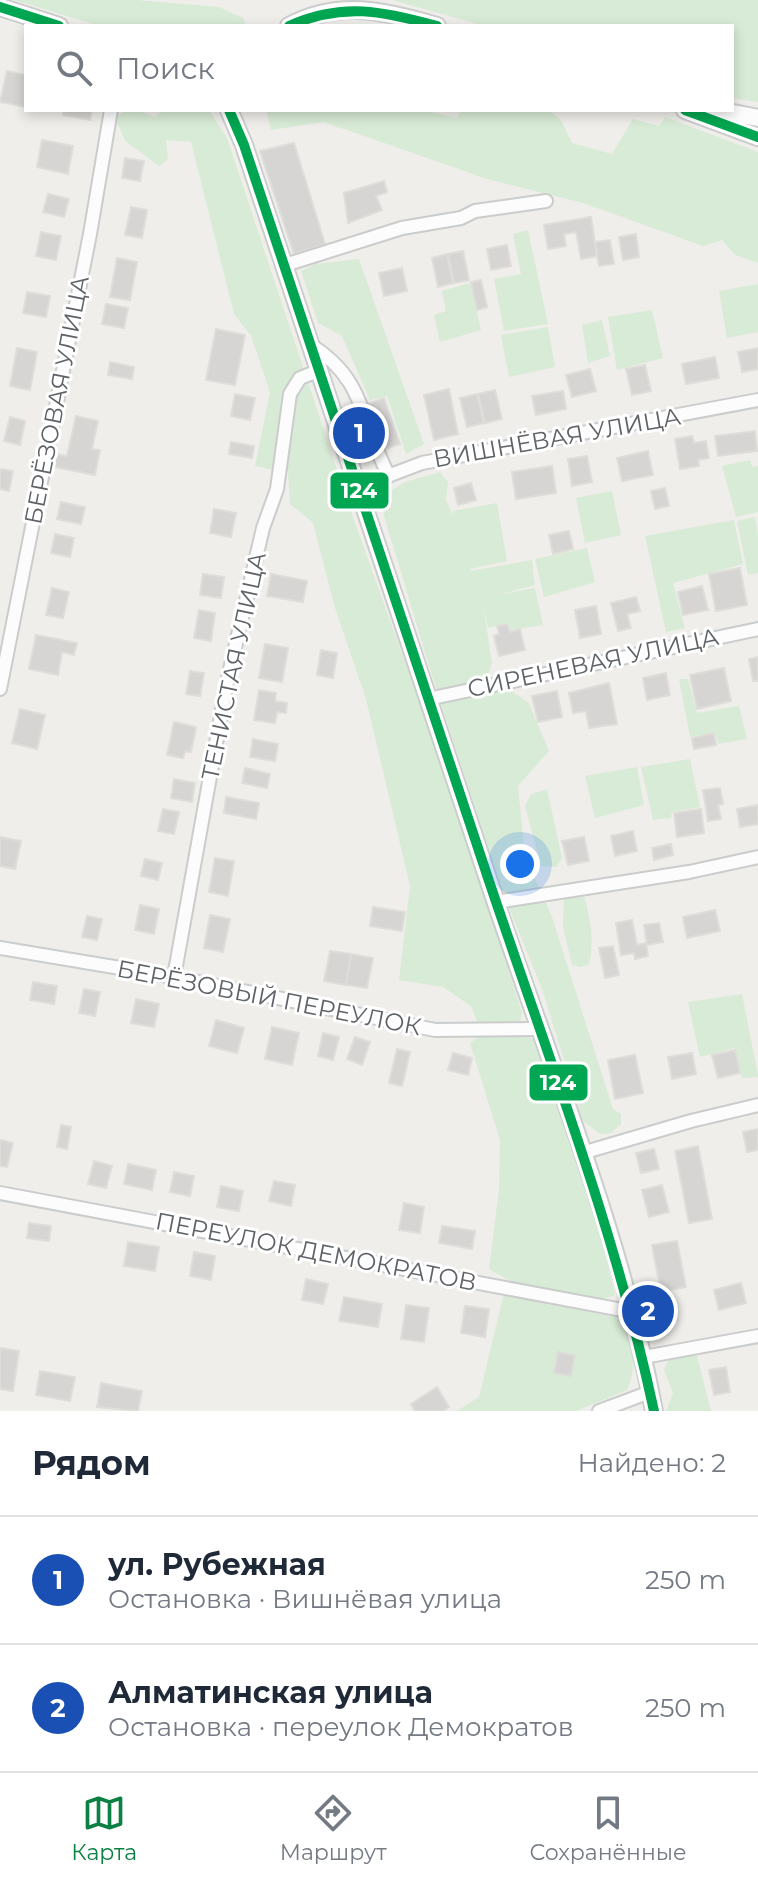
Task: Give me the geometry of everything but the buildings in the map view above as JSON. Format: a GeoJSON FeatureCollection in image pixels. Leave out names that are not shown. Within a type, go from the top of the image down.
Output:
{"type":"FeatureCollection","features":[{"type":"Feature","properties":{"kind":"street"},"geometry":{"type":"LineString","coordinates":[[292,24],[310,10],[346,3],[376,8],[430,24]]}},
{"type":"Feature","properties":{"kind":"street"},"geometry":{"type":"LineString","coordinates":[[0,7],[53,24]]}},
{"type":"Feature","properties":{"kind":"street","name":"БЕРЁЗОВАЯ УЛИЦА"},"geometry":{"type":"LineString","coordinates":[[0,689],[87,250],[111,112]]}},
{"type":"Feature","properties":{"kind":"street"},"geometry":{"type":"LineString","coordinates":[[230,112],[285,265],[582,1153],[633,1312],[654,1411]]}},
{"type":"Feature","properties":{"kind":"street"},"geometry":{"type":"LineString","coordinates":[[690,112],[758,137]]}},
{"type":"Feature","properties":{"kind":"street"},"geometry":{"type":"LineString","coordinates":[[728,112],[758,118]]}},
{"type":"Feature","properties":{"kind":"street"},"geometry":{"type":"LineString","coordinates":[[285,265],[402,228],[461,218],[475,211],[546,201]]}},
{"type":"Feature","properties":{"kind":"street"},"geometry":{"type":"LineString","coordinates":[[309,344],[332,358],[344,372],[355,391],[389,476]]}},
{"type":"Feature","properties":{"kind":"street","name":"ТЕНИСТАЯ УЛИЦА"},"geometry":{"type":"LineString","coordinates":[[174,977],[227,682],[263,528],[277,489],[290,394],[300,378],[318,371]]}},
{"type":"Feature","properties":{"kind":"street","name":"ВИШНЁВАЯ УЛИЦА"},"geometry":{"type":"LineString","coordinates":[[359,487],[422,463],[758,400]]}},
{"type":"Feature","properties":{"kind":"street","name":"СИРЕНЕВАЯ УЛИЦА"},"geometry":{"type":"LineString","coordinates":[[428,699],[758,629]]}},
{"type":"Feature","properties":{"kind":"street"},"geometry":{"type":"LineString","coordinates":[[496,902],[689,872],[758,857]]}},
{"type":"Feature","properties":{"kind":"street","name":"БЕРЁЗОВЫЙ ПЕРЕУЛОК"},"geometry":{"type":"LineString","coordinates":[[0,948],[174,977],[435,1030],[540,1029]]}},
{"type":"Feature","properties":{"kind":"street"},"geometry":{"type":"LineString","coordinates":[[582,1153],[758,1105]]}},
{"type":"Feature","properties":{"kind":"street","name":"ПЕРЕУЛОК ДЕМОКРАТОВ"},"geometry":{"type":"LineString","coordinates":[[0,1193],[633,1312]]}},
{"type":"Feature","properties":{"kind":"street"},"geometry":{"type":"LineString","coordinates":[[644,1357],[758,1336]]}},
{"type":"Feature","properties":{"kind":"street"},"geometry":{"type":"LineString","coordinates":[[599,1411],[650,1392]]}},
{"type":"Feature","properties":{"kind":"green space"},"geometry":{"type":"Polygon","coordinates":[[[14,0],[137,0],[219,7],[243,18],[245,24],[93,24],[14,0]]]}},
{"type":"Feature","properties":{"kind":"green space"},"geometry":{"type":"Polygon","coordinates":[[[392,0],[758,0],[758,102],[734,98],[734,24],[477,24],[392,0]]]}},
{"type":"Feature","properties":{"kind":"green space"},"geometry":{"type":"Polygon","coordinates":[[[124,112],[141,112],[155,117],[161,112],[210,112],[227,138],[350,509],[448,782],[522,1013],[520,1023],[478,1024],[471,1006],[443,987],[399,980],[410,886],[366,699],[335,608],[313,523],[290,504],[288,473],[255,466],[270,392],[251,336],[234,314],[191,142],[166,140],[168,159],[159,166],[125,141],[115,117],[124,112]]]}},
{"type":"Feature","properties":{"kind":"green space"},"geometry":{"type":"Polygon","coordinates":[[[266,112],[431,112],[457,118],[460,112],[551,112],[561,120],[572,143],[612,154],[633,119],[659,126],[665,117],[758,152],[758,263],[735,255],[722,240],[703,246],[583,203],[487,179],[324,122],[271,130],[266,112]]]}},
{"type":"Feature","properties":{"kind":"green space"},"geometry":{"type":"Polygon","coordinates":[[[528,230],[548,324],[504,331],[494,279],[521,274],[513,234],[528,230]]]}},
{"type":"Feature","properties":{"kind":"green space"},"geometry":{"type":"Polygon","coordinates":[[[359,259],[424,444],[406,454],[387,396],[370,400],[342,336],[318,323],[301,271],[315,264],[359,259]]]}},
{"type":"Feature","properties":{"kind":"green space"},"geometry":{"type":"Polygon","coordinates":[[[470,283],[481,330],[440,342],[434,315],[446,311],[442,291],[470,283]]]}},
{"type":"Feature","properties":{"kind":"green space"},"geometry":{"type":"Polygon","coordinates":[[[758,284],[758,332],[727,338],[719,291],[758,284]]]}},
{"type":"Feature","properties":{"kind":"green space"},"geometry":{"type":"Polygon","coordinates":[[[652,310],[663,358],[617,370],[608,317],[652,310]]]}},
{"type":"Feature","properties":{"kind":"green space"},"geometry":{"type":"Polygon","coordinates":[[[602,320],[610,356],[588,363],[582,325],[602,320]]]}},
{"type":"Feature","properties":{"kind":"green space"},"geometry":{"type":"Polygon","coordinates":[[[548,327],[555,367],[509,377],[501,335],[548,327]]]}},
{"type":"Feature","properties":{"kind":"green space"},"geometry":{"type":"Polygon","coordinates":[[[750,460],[752,467],[758,466],[758,512],[736,517],[722,466],[750,460]]]}},
{"type":"Feature","properties":{"kind":"green space"},"geometry":{"type":"Polygon","coordinates":[[[440,472],[448,482],[446,500],[453,516],[453,511],[497,503],[507,561],[471,571],[532,560],[535,585],[498,595],[535,588],[543,625],[510,630],[508,623],[488,628],[483,604],[492,663],[488,675],[529,703],[549,751],[518,786],[525,856],[552,917],[613,1109],[621,1114],[621,1124],[611,1133],[600,1134],[583,1121],[542,989],[501,888],[384,516],[385,494],[405,482],[440,472]]]}},
{"type":"Feature","properties":{"kind":"green space"},"geometry":{"type":"Polygon","coordinates":[[[612,491],[621,535],[585,543],[576,498],[612,491]]]}},
{"type":"Feature","properties":{"kind":"green space"},"geometry":{"type":"Polygon","coordinates":[[[755,517],[758,573],[748,575],[737,521],[755,517]]]}},
{"type":"Feature","properties":{"kind":"green space"},"geometry":{"type":"Polygon","coordinates":[[[734,520],[743,564],[673,583],[685,628],[666,632],[645,536],[734,520]]]}},
{"type":"Feature","properties":{"kind":"green space"},"geometry":{"type":"Polygon","coordinates":[[[587,548],[595,582],[544,597],[535,559],[587,548]]]}},
{"type":"Feature","properties":{"kind":"green space"},"geometry":{"type":"Polygon","coordinates":[[[679,679],[688,679],[697,713],[739,706],[747,739],[718,744],[715,732],[690,737],[679,679]]]}},
{"type":"Feature","properties":{"kind":"green space"},"geometry":{"type":"Polygon","coordinates":[[[690,759],[700,807],[672,812],[671,818],[653,820],[641,767],[690,759]]]}},
{"type":"Feature","properties":{"kind":"green space"},"geometry":{"type":"Polygon","coordinates":[[[637,767],[644,805],[595,818],[585,776],[637,767]]]}},
{"type":"Feature","properties":{"kind":"green space"},"geometry":{"type":"Polygon","coordinates":[[[547,789],[562,858],[556,867],[541,866],[525,806],[531,794],[547,789]]]}},
{"type":"Feature","properties":{"kind":"green space"},"geometry":{"type":"Polygon","coordinates":[[[583,893],[592,946],[589,964],[581,967],[572,965],[563,927],[564,897],[583,893]]]}},
{"type":"Feature","properties":{"kind":"green space"},"geometry":{"type":"Polygon","coordinates":[[[742,994],[758,1077],[742,1078],[735,1048],[700,1057],[688,1002],[742,994]]]}},
{"type":"Feature","properties":{"kind":"green space"},"geometry":{"type":"Polygon","coordinates":[[[481,1035],[524,1035],[537,1041],[596,1215],[615,1295],[602,1300],[516,1284],[489,1269],[499,1189],[500,1140],[470,1043],[481,1035]]]}},
{"type":"Feature","properties":{"kind":"green space"},"geometry":{"type":"Polygon","coordinates":[[[505,1289],[549,1305],[558,1302],[616,1315],[628,1330],[634,1350],[633,1372],[627,1390],[576,1411],[457,1411],[479,1397],[505,1289]]]}},
{"type":"Feature","properties":{"kind":"green space"},"geometry":{"type":"Polygon","coordinates":[[[696,1352],[711,1411],[666,1411],[673,1393],[664,1370],[668,1361],[696,1352]]]}},
{"type":"Feature","properties":{"kind":"transit line","name":"124"},"geometry":{"type":"LineString","coordinates":[[0,7],[53,24]]}},
{"type":"Feature","properties":{"kind":"transit line","name":"124"},"geometry":{"type":"LineString","coordinates":[[294,24],[345,11],[380,13],[429,24]]}},
{"type":"Feature","properties":{"kind":"transit line","name":"124"},"geometry":{"type":"LineString","coordinates":[[230,112],[244,145],[579,1144],[620,1276],[654,1411]]}},
{"type":"Feature","properties":{"kind":"transit line","name":"124"},"geometry":{"type":"LineString","coordinates":[[690,112],[758,137]]}},
{"type":"Feature","properties":{"kind":"place","name":"ул. Рубежная"},"geometry":{"type":"Point","coordinates":[359,433]}},
{"type":"Feature","properties":{"kind":"place","name":"Алматинская улица"},"geometry":{"type":"Point","coordinates":[648,1311]}}]}
